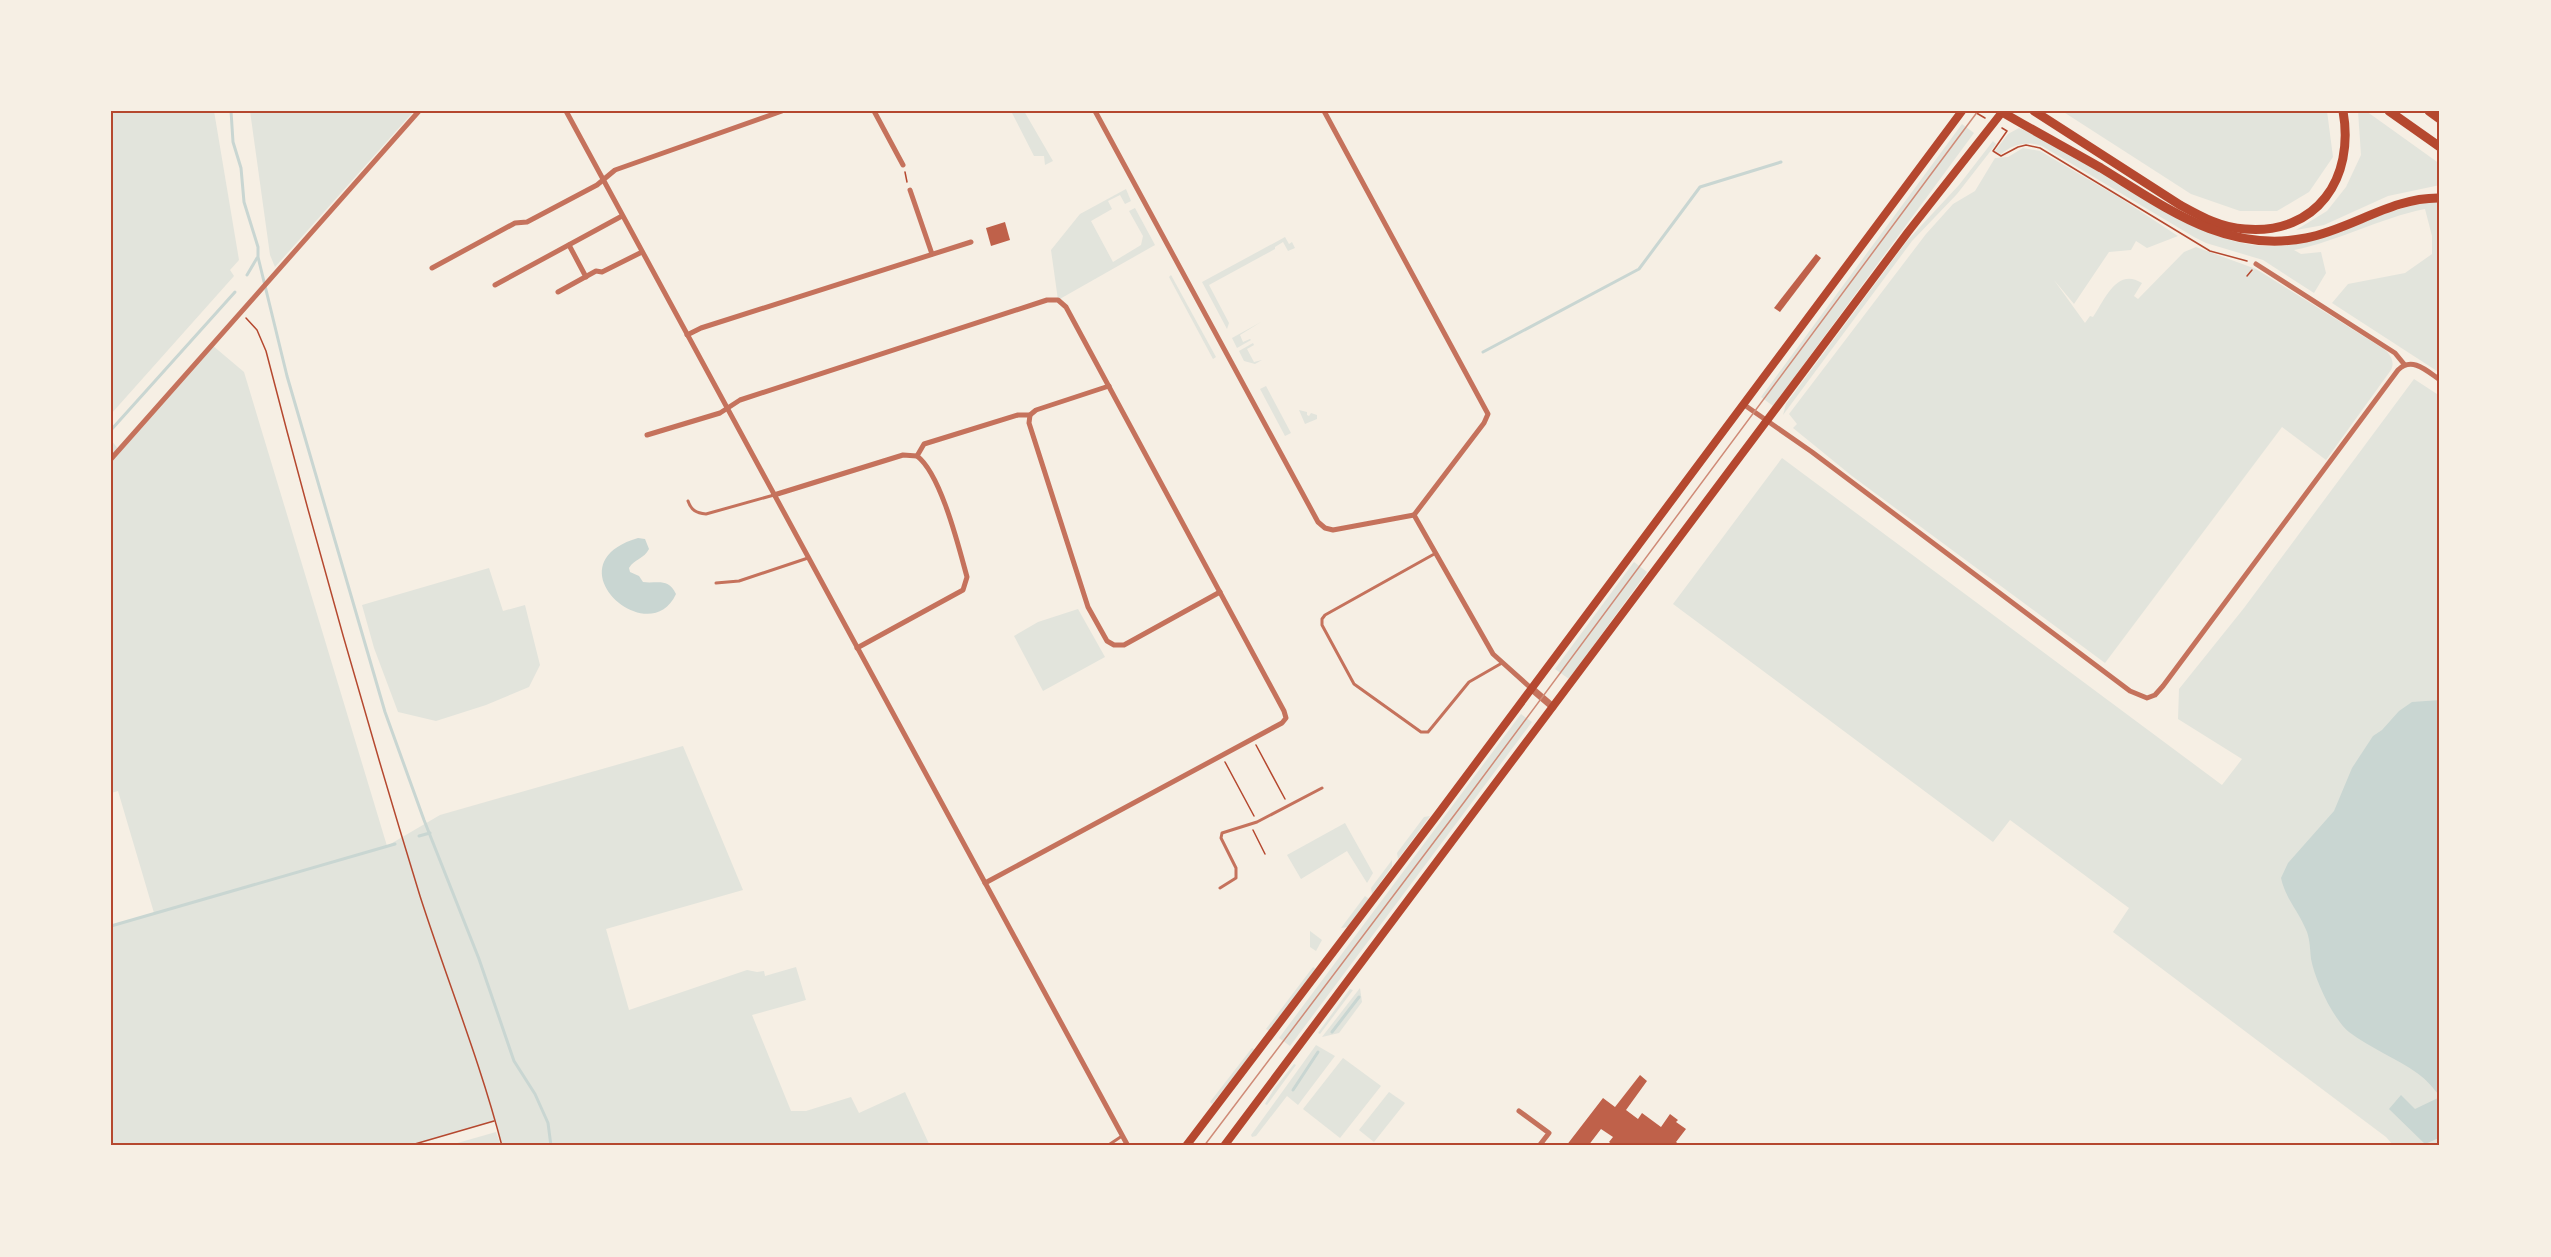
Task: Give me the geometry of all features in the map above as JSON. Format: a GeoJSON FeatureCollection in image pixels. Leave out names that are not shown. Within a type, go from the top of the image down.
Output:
{"type":"FeatureCollection","features":[{"type":"Feature","properties":{"kind":"highway"},"geometry":{"type":"LineString","coordinates":[[2001,111],[2196,225],[2242,239],[2273,242],[2305,238],[2404,202],[2440,198]]}},
{"type":"Feature","properties":{"kind":"highway"},"geometry":{"type":"LineString","coordinates":[[2034,111],[2180,205],[2201,216],[2224,226],[2244,230],[2265,230],[2282,226],[2308,213],[2332,189],[2339,175],[2347,146],[2343,111]]}},
{"type":"Feature","properties":{"kind":"highway"},"geometry":{"type":"LineString","coordinates":[[2389,111],[2440,147]]}},
{"type":"Feature","properties":{"kind":"highway"},"geometry":{"type":"LineString","coordinates":[[2429,111],[2440,119]]}},
{"type":"Feature","properties":{"kind":"main road"},"geometry":{"type":"LineString","coordinates":[[1186,1146],[1270,1039],[1962,111]]}},
{"type":"Feature","properties":{"kind":"main road"},"geometry":{"type":"LineString","coordinates":[[1224,1146],[2001,111]]}},
{"type":"Feature","properties":{"kind":"street"},"geometry":{"type":"LineString","coordinates":[[111,459],[419,111]]}},
{"type":"Feature","properties":{"kind":"street"},"geometry":{"type":"LineString","coordinates":[[566,111],[1128,1146]]}},
{"type":"Feature","properties":{"kind":"street"},"geometry":{"type":"LineString","coordinates":[[432,268],[515,223],[527,222],[603,180],[615,170],[782,111]]}},
{"type":"Feature","properties":{"kind":"street"},"geometry":{"type":"LineString","coordinates":[[874,111],[903,165]]}},
{"type":"Feature","properties":{"kind":"street"},"geometry":{"type":"LineString","coordinates":[[1095,111],[1318,522],[1325,528],[1333,530],[1414,515],[1478,431],[1488,414],[1324,111]]}},
{"type":"Feature","properties":{"kind":"street"},"geometry":{"type":"LineString","coordinates":[[910,190],[932,254]]}},
{"type":"Feature","properties":{"kind":"street"},"geometry":{"type":"LineString","coordinates":[[495,285],[622,216]]}},
{"type":"Feature","properties":{"kind":"street"},"geometry":{"type":"LineString","coordinates":[[687,336],[701,328],[971,242]]}},
{"type":"Feature","properties":{"kind":"street"},"geometry":{"type":"LineString","coordinates":[[569,245],[586,277]]}},
{"type":"Feature","properties":{"kind":"street"},"geometry":{"type":"LineString","coordinates":[[558,292],[596,271],[602,272],[642,252]]}},
{"type":"Feature","properties":{"kind":"street"},"geometry":{"type":"LineString","coordinates":[[2256,264],[2395,353],[2404,364]]}},
{"type":"Feature","properties":{"kind":"street"},"geometry":{"type":"LineString","coordinates":[[647,435],[720,412],[740,400],[1047,300],[1058,300],[1066,308],[1286,718],[1282,723],[1222,756],[985,883]]}},
{"type":"Feature","properties":{"kind":"street"},"geometry":{"type":"LineString","coordinates":[[1743,404],[1768,420],[2130,691],[2147,698],[2155,695],[2163,686],[2404,364],[2413,363],[2440,380]]}},
{"type":"Feature","properties":{"kind":"street"},"geometry":{"type":"LineString","coordinates":[[1109,386],[1036,410],[1030,415],[1029,423],[1088,607],[1107,641],[1114,645],[1124,645],[1220,592]]}},
{"type":"Feature","properties":{"kind":"street"},"geometry":{"type":"LineString","coordinates":[[917,456],[924,444],[1018,414],[1030,415]]}},
{"type":"Feature","properties":{"kind":"street"},"geometry":{"type":"LineString","coordinates":[[774,495],[903,455],[917,456],[928,466],[957,540],[967,585],[963,590],[857,648]]}},
{"type":"Feature","properties":{"kind":"street"},"geometry":{"type":"LineString","coordinates":[[1414,515],[1484,642],[1502,663],[1553,707]]}},
{"type":"Feature","properties":{"kind":"street"},"geometry":{"type":"LineString","coordinates":[[1519,1111],[1549,1133],[1539,1146]]}},
{"type":"Feature","properties":{"kind":"lane"},"geometry":{"type":"LineString","coordinates":[[688,501],[690,508],[697,513],[706,514],[774,495]]}},
{"type":"Feature","properties":{"kind":"lane"},"geometry":{"type":"LineString","coordinates":[[1436,553],[1325,615],[1322,619],[1322,625],[1354,684],[1415,730],[1428,732],[1469,682],[1502,663]]}},
{"type":"Feature","properties":{"kind":"lane"},"geometry":{"type":"LineString","coordinates":[[716,583],[739,581],[808,558]]}},
{"type":"Feature","properties":{"kind":"lane"},"geometry":{"type":"LineString","coordinates":[[1220,888],[1236,878],[1236,868],[1221,838],[1222,833],[1257,822],[1322,788]]}},
{"type":"Feature","properties":{"kind":"lane"},"geometry":{"type":"LineString","coordinates":[[1107,1146],[1122,1136]]}},
{"type":"Feature","properties":{"kind":"path"},"geometry":{"type":"LineString","coordinates":[[2007,131],[1993,151],[1998,155],[2001,156],[2026,145],[2040,148],[2210,251],[2256,264]]}},
{"type":"Feature","properties":{"kind":"path"},"geometry":{"type":"LineString","coordinates":[[903,165],[910,190]]}},
{"type":"Feature","properties":{"kind":"path"},"geometry":{"type":"LineString","coordinates":[[241,312],[257,330],[266,351],[328,577],[421,897],[457,999],[502,1146]]}},
{"type":"Feature","properties":{"kind":"path"},"geometry":{"type":"LineString","coordinates":[[1252,739],[1288,805]]}},
{"type":"Feature","properties":{"kind":"path"},"geometry":{"type":"LineString","coordinates":[[1222,756],[1257,822]]}},
{"type":"Feature","properties":{"kind":"path"},"geometry":{"type":"LineString","coordinates":[[1249,824],[1265,854]]}},
{"type":"Feature","properties":{"kind":"path"},"geometry":{"type":"LineString","coordinates":[[408,1146],[495,1120]]}},
{"type":"Feature","properties":{"kind":"shaded area"},"geometry":{"type":"Polygon","coordinates":[[[111,111],[214,111],[239,260],[230,270],[234,276],[111,414],[111,111]]]}},
{"type":"Feature","properties":{"kind":"shaded area"},"geometry":{"type":"Polygon","coordinates":[[[250,111],[414,111],[275,267],[270,255],[250,111]]]}},
{"type":"Feature","properties":{"kind":"shaded area"},"geometry":{"type":"Polygon","coordinates":[[[1011,111],[1024,111],[1053,161],[1045,165],[1044,156],[1034,156],[1011,111]]]}},
{"type":"Feature","properties":{"kind":"shaded area"},"geometry":{"type":"Polygon","coordinates":[[[2062,111],[2327,111],[2333,157],[2309,192],[2277,211],[2240,211],[2191,194],[2062,111]]]}},
{"type":"Feature","properties":{"kind":"shaded area"},"geometry":{"type":"Polygon","coordinates":[[[2358,111],[2366,111],[2440,164],[2440,185],[2388,196],[2324,225],[2296,230],[2327,211],[2346,187],[2361,155],[2358,111]]]}},
{"type":"Feature","properties":{"kind":"shaded area"},"geometry":{"type":"Polygon","coordinates":[[[1962,124],[1974,133],[1773,406],[1761,397],[1962,124]]]}},
{"type":"Feature","properties":{"kind":"shaded area"},"geometry":{"type":"Polygon","coordinates":[[[2019,128],[2043,138],[2196,227],[2217,236],[2261,246],[2285,246],[2309,241],[2406,207],[2440,201],[2440,373],[2332,303],[2348,284],[2405,273],[2432,254],[2432,236],[2425,209],[2294,250],[2301,254],[2321,252],[2326,273],[2314,293],[2263,260],[2206,243],[2194,237],[2042,146],[2025,144],[2015,146],[2001,154],[1995,151],[2008,134],[2019,128]]]}},
{"type":"Feature","properties":{"kind":"shaded area"},"geometry":{"type":"Polygon","coordinates":[[[1993,141],[1996,144],[1957,194],[1912,241],[1783,415],[1786,404],[1907,241],[1959,185],[1993,141]]]}},
{"type":"Feature","properties":{"kind":"shaded area"},"geometry":{"type":"Polygon","coordinates":[[[2023,148],[2040,151],[2120,198],[2178,236],[2147,248],[2136,241],[2131,250],[2109,252],[2074,304],[2054,280],[2085,323],[2090,316],[2093,317],[2107,294],[2119,282],[2133,279],[2142,283],[2134,296],[2138,299],[2184,252],[2196,247],[2256,269],[2384,349],[2392,361],[2391,370],[2326,460],[2282,427],[2105,663],[1852,476],[1793,428],[1797,424],[1789,414],[1926,234],[1953,204],[1975,191],[1995,158],[2008,157],[2023,148]]]}},
{"type":"Feature","properties":{"kind":"shaded area"},"geometry":{"type":"Polygon","coordinates":[[[1126,189],[1131,201],[1125,204],[1120,195],[1108,201],[1112,209],[1091,221],[1113,262],[1141,245],[1143,236],[1129,211],[1135,208],[1155,245],[1058,300],[1051,250],[1080,214],[1126,189]]]}},
{"type":"Feature","properties":{"kind":"shaded area"},"geometry":{"type":"Polygon","coordinates":[[[1285,237],[1289,244],[1292,242],[1295,248],[1288,251],[1283,242],[1275,249],[1209,285],[1229,323],[1227,329],[1202,282],[1285,237]]]}},
{"type":"Feature","properties":{"kind":"shaded area"},"geometry":{"type":"Polygon","coordinates":[[[1171,275],[1216,357],[1213,359],[1169,277],[1171,275]]]}},
{"type":"Feature","properties":{"kind":"shaded area"},"geometry":{"type":"Polygon","coordinates":[[[1261,322],[1240,335],[1243,342],[1251,340],[1237,348],[1232,338],[1261,322]]]}},
{"type":"Feature","properties":{"kind":"shaded area"},"geometry":{"type":"Polygon","coordinates":[[[1253,343],[1254,345],[1247,349],[1254,362],[1262,360],[1255,364],[1244,361],[1239,351],[1253,343]]]}},
{"type":"Feature","properties":{"kind":"shaded area"},"geometry":{"type":"Polygon","coordinates":[[[212,345],[244,372],[387,846],[440,815],[683,746],[743,890],[606,929],[629,1010],[747,970],[764,971],[765,976],[796,967],[806,1000],[752,1015],[791,1111],[806,1111],[851,1097],[859,1113],[905,1092],[930,1146],[502,1146],[496,1121],[408,1146],[111,1146],[111,926],[154,913],[118,791],[111,793],[111,440],[119,450],[212,345]]]}},
{"type":"Feature","properties":{"kind":"shaded area"},"geometry":{"type":"Polygon","coordinates":[[[2414,379],[2440,396],[2440,1146],[2394,1146],[2386,1137],[2113,932],[2129,908],[2010,820],[1993,842],[1673,604],[1782,458],[2222,785],[2242,759],[2178,719],[2179,689],[2244,608],[2414,379]]]}},
{"type":"Feature","properties":{"kind":"shaded area"},"geometry":{"type":"Polygon","coordinates":[[[1266,386],[1291,433],[1285,436],[1260,389],[1266,386]]]}},
{"type":"Feature","properties":{"kind":"shaded area"},"geometry":{"type":"Polygon","coordinates":[[[1299,410],[1307,412],[1309,416],[1311,413],[1317,415],[1317,419],[1305,424],[1299,410]]]}},
{"type":"Feature","properties":{"kind":"shaded area"},"geometry":{"type":"Polygon","coordinates":[[[638,538],[645,539],[649,549],[631,565],[630,572],[639,576],[643,582],[666,583],[676,594],[663,610],[646,614],[629,609],[614,598],[604,583],[603,566],[613,550],[638,538]]]}},
{"type":"Feature","properties":{"kind":"shaded area"},"geometry":{"type":"Polygon","coordinates":[[[1634,562],[1647,572],[1569,679],[1555,669],[1634,562]]]}},
{"type":"Feature","properties":{"kind":"shaded area"},"geometry":{"type":"Polygon","coordinates":[[[489,568],[503,611],[525,605],[540,665],[529,687],[486,705],[436,721],[398,712],[374,648],[362,605],[489,568]]]}},
{"type":"Feature","properties":{"kind":"shaded area"},"geometry":{"type":"Polygon","coordinates":[[[1078,609],[1105,657],[1043,691],[1014,636],[1038,622],[1078,609]]]}},
{"type":"Feature","properties":{"kind":"shaded area"},"geometry":{"type":"Polygon","coordinates":[[[2440,700],[2440,1096],[2420,1075],[2357,1038],[2337,1018],[2316,977],[2307,932],[2286,893],[2281,878],[2288,863],[2334,811],[2352,768],[2373,736],[2412,702],[2440,700]]]}},
{"type":"Feature","properties":{"kind":"shaded area"},"geometry":{"type":"Polygon","coordinates":[[[1521,714],[1532,722],[1290,1046],[1279,1038],[1521,714]]]}},
{"type":"Feature","properties":{"kind":"shaded area"},"geometry":{"type":"Polygon","coordinates":[[[1430,816],[1398,859],[1397,853],[1424,817],[1430,816]]]}},
{"type":"Feature","properties":{"kind":"shaded area"},"geometry":{"type":"Polygon","coordinates":[[[1345,823],[1373,873],[1367,883],[1347,851],[1301,879],[1287,855],[1345,823]]]}},
{"type":"Feature","properties":{"kind":"shaded area"},"geometry":{"type":"Polygon","coordinates":[[[1392,860],[1392,866],[1372,894],[1371,888],[1392,860]]]}},
{"type":"Feature","properties":{"kind":"shaded area"},"geometry":{"type":"Polygon","coordinates":[[[1365,896],[1369,899],[1348,927],[1341,928],[1365,896]]]}},
{"type":"Feature","properties":{"kind":"shaded area"},"geometry":{"type":"Polygon","coordinates":[[[1310,931],[1322,940],[1316,951],[1310,947],[1310,931]]]}},
{"type":"Feature","properties":{"kind":"shaded area"},"geometry":{"type":"Polygon","coordinates":[[[1313,967],[1316,969],[1270,1031],[1266,1029],[1313,967]]]}},
{"type":"Feature","properties":{"kind":"shaded area"},"geometry":{"type":"Polygon","coordinates":[[[1360,988],[1362,1002],[1339,1033],[1322,1037],[1360,988]]]}},
{"type":"Feature","properties":{"kind":"shaded area"},"geometry":{"type":"Polygon","coordinates":[[[1350,989],[1353,990],[1320,1034],[1318,1033],[1350,989]]]}},
{"type":"Feature","properties":{"kind":"shaded area"},"geometry":{"type":"Polygon","coordinates":[[[1316,1045],[1335,1056],[1298,1105],[1287,1096],[1256,1136],[1252,1137],[1251,1135],[1316,1045]]]}},
{"type":"Feature","properties":{"kind":"shaded area"},"geometry":{"type":"Polygon","coordinates":[[[1252,1048],[1255,1050],[1212,1104],[1210,1102],[1252,1048]]]}},
{"type":"Feature","properties":{"kind":"shaded area"},"geometry":{"type":"Polygon","coordinates":[[[1343,1058],[1381,1086],[1340,1138],[1303,1109],[1343,1058]]]}},
{"type":"Feature","properties":{"kind":"shaded area"},"geometry":{"type":"Polygon","coordinates":[[[1294,1064],[1296,1065],[1267,1105],[1265,1104],[1274,1089],[1294,1064]]]}},
{"type":"Feature","properties":{"kind":"shaded area"},"geometry":{"type":"Polygon","coordinates":[[[1389,1092],[1405,1103],[1374,1142],[1359,1130],[1389,1092]]]}},
{"type":"Feature","properties":{"kind":"shaded area"},"geometry":{"type":"Polygon","coordinates":[[[2401,1095],[2415,1109],[2440,1097],[2439,1138],[2425,1144],[2389,1109],[2401,1095]]]}},
{"type":"Feature","properties":{"kind":"shaded area"},"geometry":{"type":"Polygon","coordinates":[[[496,1132],[501,1146],[447,1146],[496,1132]]]}},
{"type":"Feature","properties":{"kind":"building"},"geometry":{"type":"Polygon","coordinates":[[[1005,222],[1010,240],[991,246],[986,228],[1005,222]]]}},
{"type":"Feature","properties":{"kind":"building"},"geometry":{"type":"Polygon","coordinates":[[[1816,254],[1821,258],[1780,312],[1774,308],[1816,254]]]}},
{"type":"Feature","properties":{"kind":"building"},"geometry":{"type":"Polygon","coordinates":[[[1640,1075],[1647,1081],[1626,1110],[1638,1119],[1642,1113],[1661,1127],[1670,1114],[1686,1129],[1676,1142],[1681,1146],[1614,1146],[1609,1142],[1613,1137],[1601,1129],[1588,1146],[1566,1146],[1603,1098],[1615,1107],[1640,1075]]]}},
{"type":"Feature","properties":{"kind":"waterway"},"geometry":{"type":"LineString","coordinates":[[231,111],[233,142],[241,168],[244,202],[258,247],[258,257],[287,376],[385,712],[424,820],[479,959],[514,1061],[535,1094],[548,1123],[551,1146]]}},
{"type":"Feature","properties":{"kind":"waterway"},"geometry":{"type":"LineString","coordinates":[[1483,352],[1639,269],[1700,187],[1781,162]]}},
{"type":"Feature","properties":{"kind":"waterway"},"geometry":{"type":"LineString","coordinates":[[247,275],[257,258]]}},
{"type":"Feature","properties":{"kind":"waterway"},"geometry":{"type":"LineString","coordinates":[[111,430],[235,292]]}},
{"type":"Feature","properties":{"kind":"waterway"},"geometry":{"type":"LineString","coordinates":[[419,836],[430,833]]}},
{"type":"Feature","properties":{"kind":"waterway"},"geometry":{"type":"LineString","coordinates":[[111,926],[395,844]]}},
{"type":"Feature","properties":{"kind":"waterway"},"geometry":{"type":"LineString","coordinates":[[1332,1032],[1359,997]]}},
{"type":"Feature","properties":{"kind":"waterway"},"geometry":{"type":"LineString","coordinates":[[1293,1090],[1318,1052]]}},
{"type":"Feature","properties":{"kind":"tram line"},"geometry":{"type":"LineString","coordinates":[[1204,1146],[1465,801],[1978,111]]}}]}
